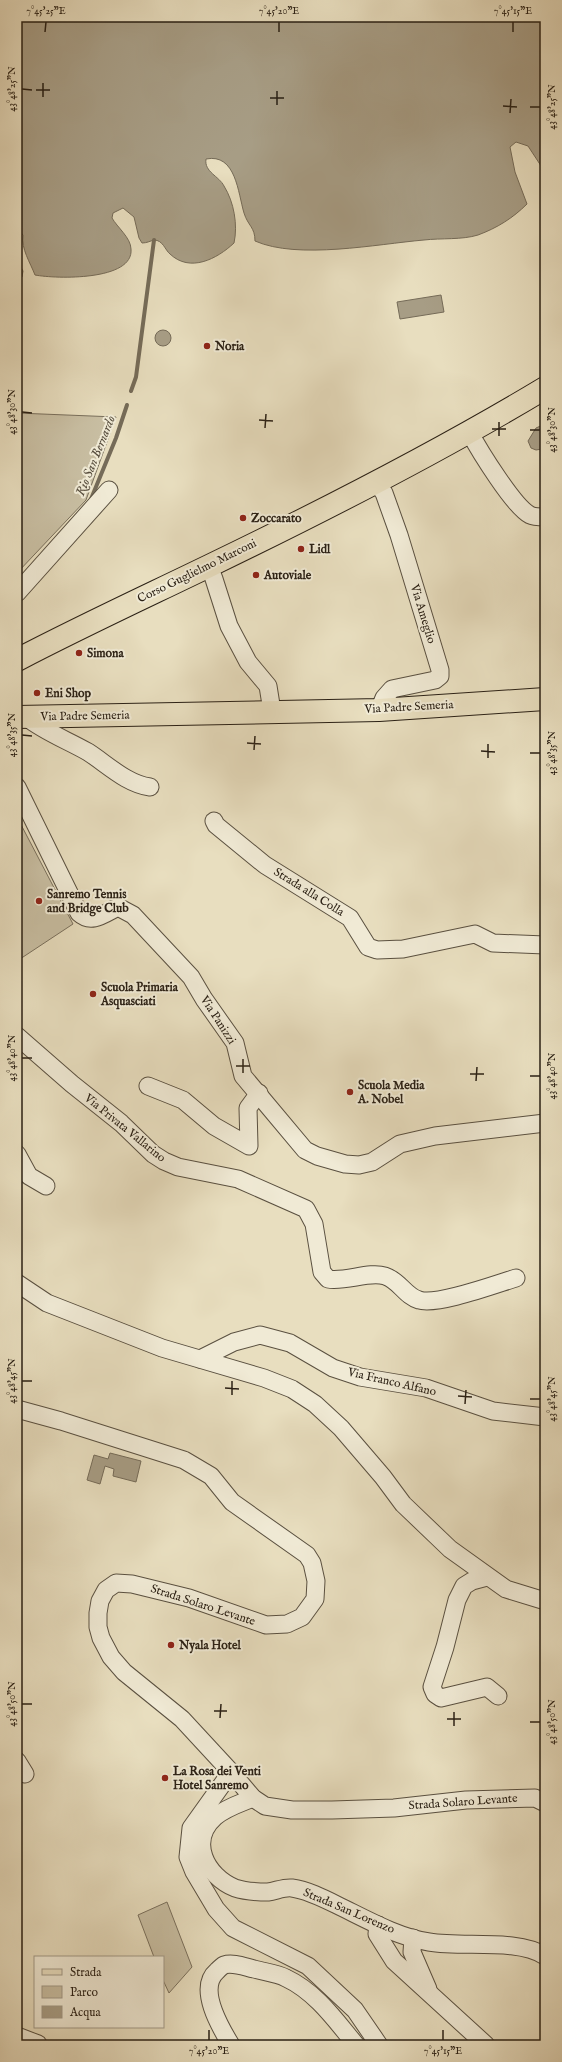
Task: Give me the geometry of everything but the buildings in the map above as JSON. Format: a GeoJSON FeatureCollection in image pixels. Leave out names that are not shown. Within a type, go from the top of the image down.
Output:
{"type":"FeatureCollection","features":[{"type":"Feature","properties":{"kind":"main road"},"geometry":{"type":"LineString","coordinates":[[470,433],[545,388]]}},
{"type":"Feature","properties":{"kind":"main road","name":"Corso Guglielmo Marconi"},"geometry":{"type":"LineString","coordinates":[[17,660],[82,626],[208,566],[376,482],[470,433]]}},
{"type":"Feature","properties":{"kind":"main road","name":"Via Padre Semeria"},"geometry":{"type":"LineString","coordinates":[[22,717],[379,710],[545,699]]}},
{"type":"Feature","properties":{"kind":"street"},"geometry":{"type":"LineString","coordinates":[[470,433],[503,485],[519,504],[530,515],[545,517]]}},
{"type":"Feature","properties":{"kind":"street","name":"Via Ameglio"},"geometry":{"type":"LineString","coordinates":[[376,482],[384,493],[392,514],[440,670],[440,676],[435,680],[392,689],[384,698],[379,710]]}},
{"type":"Feature","properties":{"kind":"street"},"geometry":{"type":"LineString","coordinates":[[17,593],[109,490]]}},
{"type":"Feature","properties":{"kind":"street"},"geometry":{"type":"LineString","coordinates":[[208,566],[214,579],[229,626],[248,662],[268,686],[272,711]]}},
{"type":"Feature","properties":{"kind":"street"},"geometry":{"type":"LineString","coordinates":[[22,717],[87,752],[133,782],[150,787]]}},
{"type":"Feature","properties":{"kind":"street","name":"Via Panizzi"},"geometry":{"type":"LineString","coordinates":[[17,787],[79,913],[85,919],[93,919],[118,907],[133,914],[191,977],[204,999],[235,1043],[243,1076],[259,1093],[305,1150],[317,1156],[345,1164],[358,1165],[372,1162],[400,1144],[435,1136],[545,1123]]}},
{"type":"Feature","properties":{"kind":"street","name":"Strada alla Colla"},"geometry":{"type":"LineString","coordinates":[[214,821],[216,825],[265,865],[350,918],[368,947],[378,950],[403,949],[475,934],[493,943],[545,945]]}},
{"type":"Feature","properties":{"kind":"street","name":"Via Privata Vallarino"},"geometry":{"type":"LineString","coordinates":[[17,1036],[72,1084],[121,1123],[153,1154],[164,1161],[178,1167],[238,1179],[301,1206],[310,1214],[314,1224],[323,1275],[328,1279],[342,1280],[377,1275],[385,1276],[398,1283],[409,1296],[425,1302],[443,1299],[516,1278]]}},
{"type":"Feature","properties":{"kind":"street"},"geometry":{"type":"LineString","coordinates":[[148,1086],[183,1100],[214,1126],[249,1146],[248,1108],[259,1093]]}},
{"type":"Feature","properties":{"kind":"street"},"geometry":{"type":"LineString","coordinates":[[17,1154],[29,1176],[46,1186]]}},
{"type":"Feature","properties":{"kind":"street"},"geometry":{"type":"LineString","coordinates":[[17,1283],[47,1303],[162,1348],[264,1378],[292,1389],[315,1404],[341,1428],[415,1518],[450,1549],[487,1577],[511,1591],[545,1601]]}},
{"type":"Feature","properties":{"kind":"street","name":"Via Franco Alfano"},"geometry":{"type":"LineString","coordinates":[[200,1359],[234,1342],[260,1335],[290,1343],[333,1368],[360,1377],[426,1388],[493,1411],[545,1417]]}},
{"type":"Feature","properties":{"kind":"street","name":"Strada Solaro Levante"},"geometry":{"type":"LineString","coordinates":[[17,1409],[61,1421],[184,1460],[211,1476],[232,1502],[298,1548],[312,1563],[316,1581],[315,1599],[302,1617],[282,1625],[266,1625],[189,1598],[132,1584],[116,1583],[106,1590],[100,1600],[98,1627],[101,1638],[111,1657],[124,1672],[182,1719],[253,1798],[265,1806],[292,1810],[394,1808],[466,1800],[517,1798],[535,1798],[545,1803]]}},
{"type":"Feature","properties":{"kind":"street"},"geometry":{"type":"LineString","coordinates":[[487,1577],[472,1581],[464,1586],[457,1600],[445,1648],[432,1688],[435,1694],[442,1698],[487,1687],[498,1696]]}},
{"type":"Feature","properties":{"kind":"street"},"geometry":{"type":"LineString","coordinates":[[231,1772],[191,1828],[188,1857],[194,1872],[216,1909],[233,1928],[308,1966],[355,2010],[379,2045]]}},
{"type":"Feature","properties":{"kind":"street","name":"Strada San Lorenzo"},"geometry":{"type":"LineString","coordinates":[[253,1798],[215,1816],[205,1829],[202,1837],[202,1853],[206,1864],[221,1880],[236,1888],[248,1890],[268,1892],[291,1888],[317,1896],[378,1925],[413,1938],[446,1944],[519,1946],[545,1956]]}},
{"type":"Feature","properties":{"kind":"street"},"geometry":{"type":"LineString","coordinates":[[378,1925],[377,1934],[386,1951],[394,1961],[486,2045]]}},
{"type":"Feature","properties":{"kind":"street"},"geometry":{"type":"LineString","coordinates":[[413,1938],[412,1952],[425,1980],[428,1992]]}},
{"type":"Feature","properties":{"kind":"street"},"geometry":{"type":"LineString","coordinates":[[231,2045],[209,1998],[208,1989],[210,1978],[215,1972],[224,1965],[234,1964],[286,1978],[327,2009],[356,2045]]}},
{"type":"Feature","properties":{"kind":"street"},"geometry":{"type":"LineString","coordinates":[[17,2036],[38,2044]]}},
{"type":"Feature","properties":{"kind":"green space"},"geometry":{"type":"Polygon","coordinates":[[[17,413],[116,417],[86,500],[17,573],[17,413]]]}},
{"type":"Feature","properties":{"kind":"green space","name":"Sanremo Tennis and Bridge Club"},"geometry":{"type":"Polygon","coordinates":[[[17,817],[73,924],[17,961],[17,817]]]}},
{"type":"Feature","properties":{"kind":"green space"},"geometry":{"type":"Polygon","coordinates":[[[167,1902],[192,1967],[169,1993],[164,1982],[164,1956],[154,1956],[138,1915],[167,1902]]]}},
{"type":"Feature","properties":{"kind":"water"},"geometry":{"type":"Polygon","coordinates":[[[17,17],[545,17],[545,172],[528,146],[516,142],[510,147],[515,172],[527,204],[504,222],[478,235],[465,238],[424,240],[361,247],[315,250],[273,247],[255,241],[253,229],[244,213],[234,176],[230,168],[224,162],[216,159],[206,159],[209,171],[222,183],[233,206],[236,229],[234,243],[220,254],[203,262],[186,263],[178,260],[170,254],[162,243],[157,240],[142,243],[139,238],[134,217],[123,208],[113,213],[112,218],[129,241],[131,249],[129,259],[120,267],[92,276],[59,277],[35,275],[23,245],[23,235],[17,228],[17,17]]]}},
{"type":"Feature","properties":{"kind":"water"},"geometry":{"type":"Polygon","coordinates":[[[17,260],[23,271],[22,277],[17,280],[17,260]]]}},
{"type":"Feature","properties":{"kind":"water"},"geometry":{"type":"Polygon","coordinates":[[[441,295],[444,312],[400,319],[397,302],[441,295]]]}},
{"type":"Feature","properties":{"kind":"water"},"geometry":{"type":"Polygon","coordinates":[[[163,330],[170,335],[171,338],[166,345],[163,346],[156,341],[155,338],[160,331],[163,330]]]}},
{"type":"Feature","properties":{"kind":"water"},"geometry":{"type":"Polygon","coordinates":[[[545,424],[545,444],[542,449],[536,450],[531,448],[528,441],[536,428],[545,424]]]}},
{"type":"Feature","properties":{"kind":"water"},"geometry":{"type":"Polygon","coordinates":[[[110,1453],[141,1461],[136,1482],[113,1476],[114,1469],[105,1466],[100,1484],[87,1480],[94,1455],[108,1459],[110,1453]]]}},
{"type":"Feature","properties":{"kind":"waterway","name":"Rio San Bernardo"},"geometry":{"type":"LineString","coordinates":[[131,391],[136,377],[154,240]]}},
{"type":"Feature","properties":{"kind":"waterway","name":"Rio San Bernardo"},"geometry":{"type":"LineString","coordinates":[[91,499],[116,438],[127,405]]}},
{"type":"Feature","properties":{"kind":"place","name":"Noria"},"geometry":{"type":"Point","coordinates":[207,346]}},
{"type":"Feature","properties":{"kind":"place","name":"Zoccarato"},"geometry":{"type":"Point","coordinates":[243,518]}},
{"type":"Feature","properties":{"kind":"place","name":"Lidl"},"geometry":{"type":"Point","coordinates":[301,549]}},
{"type":"Feature","properties":{"kind":"place","name":"Autoviale"},"geometry":{"type":"Point","coordinates":[256,575]}},
{"type":"Feature","properties":{"kind":"place","name":"Simona"},"geometry":{"type":"Point","coordinates":[79,653]}},
{"type":"Feature","properties":{"kind":"place","name":"Eni Shop"},"geometry":{"type":"Point","coordinates":[37,693]}},
{"type":"Feature","properties":{"kind":"place","name":"Sanremo Tennis and Bridge Club"},"geometry":{"type":"Point","coordinates":[39,901]}},
{"type":"Feature","properties":{"kind":"place","name":"Scuola Primaria Asquasciati"},"geometry":{"type":"Point","coordinates":[93,994]}},
{"type":"Feature","properties":{"kind":"place","name":"Scuola Media A. Nobel"},"geometry":{"type":"Point","coordinates":[350,1092]}},
{"type":"Feature","properties":{"kind":"place","name":"Nyala Hotel"},"geometry":{"type":"Point","coordinates":[171,1645]}},
{"type":"Feature","properties":{"kind":"place","name":"La Rosa dei Venti Hotel Sanremo"},"geometry":{"type":"Point","coordinates":[165,1778]}}]}
